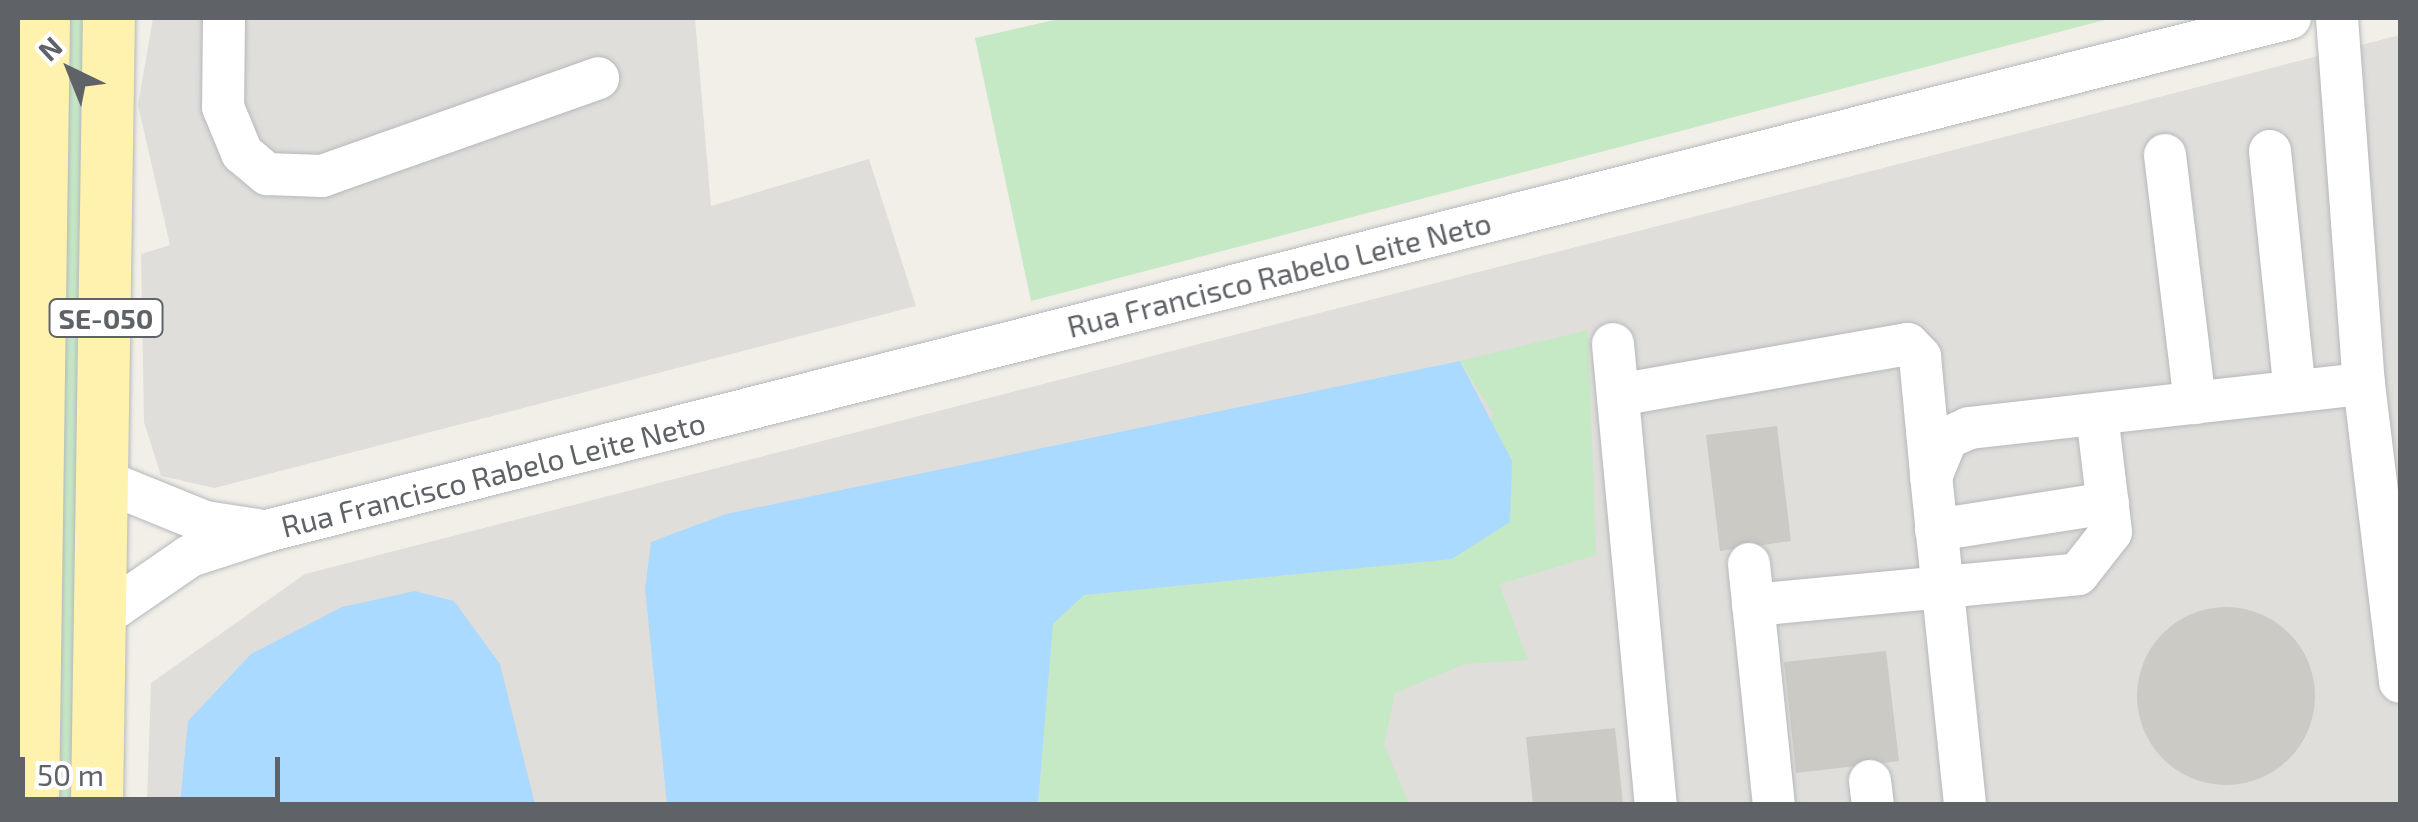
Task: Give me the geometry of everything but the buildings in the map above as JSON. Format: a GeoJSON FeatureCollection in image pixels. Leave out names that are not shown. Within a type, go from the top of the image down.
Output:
{"type":"FeatureCollection","features":[{"type":"Feature","properties":{"kind":"main road","name":"SE-050"},"geometry":{"type":"LineString","coordinates":[[33,804],[44,18]]}},
{"type":"Feature","properties":{"kind":"main road","name":"SE-050"},"geometry":{"type":"LineString","coordinates":[[97,804],[109,18]]}},
{"type":"Feature","properties":{"kind":"street"},"geometry":{"type":"LineString","coordinates":[[224,18],[226,118],[242,153],[267,174],[322,176],[598,78]]}},
{"type":"Feature","properties":{"kind":"street","name":"Rua Francisco Rabelo Leite Neto"},"geometry":{"type":"LineString","coordinates":[[100,618],[190,556],[267,531],[2290,18]]}},
{"type":"Feature","properties":{"kind":"street"},"geometry":{"type":"LineString","coordinates":[[2338,18],[2364,384],[2400,682]]}},
{"type":"Feature","properties":{"kind":"street"},"geometry":{"type":"LineString","coordinates":[[2270,152],[2295,391]]}},
{"type":"Feature","properties":{"kind":"street"},"geometry":{"type":"LineString","coordinates":[[2165,155],[2195,403]]}},
{"type":"Feature","properties":{"kind":"street"},"geometry":{"type":"LineString","coordinates":[[1613,344],[1656,804]]}},
{"type":"Feature","properties":{"kind":"street"},"geometry":{"type":"LineString","coordinates":[[1618,395],[1908,344],[1920,356],[1965,804]]}},
{"type":"Feature","properties":{"kind":"street"},"geometry":{"type":"LineString","coordinates":[[1931,478],[1947,438],[1968,428],[2364,384]]}},
{"type":"Feature","properties":{"kind":"street"},"geometry":{"type":"LineString","coordinates":[[1774,804],[1751,585],[1942,588],[2078,574],[2112,532],[2098,414]]}},
{"type":"Feature","properties":{"kind":"street"},"geometry":{"type":"LineString","coordinates":[[104,481],[205,522],[267,531]]}},
{"type":"Feature","properties":{"kind":"street"},"geometry":{"type":"LineString","coordinates":[[1936,530],[2108,503]]}},
{"type":"Feature","properties":{"kind":"shaded area"},"geometry":{"type":"Polygon","coordinates":[[[153,18],[695,18],[711,206],[869,159],[916,306],[215,488],[161,476],[144,422],[141,254],[170,245],[138,105],[153,18]]]}},
{"type":"Feature","properties":{"kind":"shaded area"},"geometry":{"type":"Polygon","coordinates":[[[2400,35],[2400,804],[147,804],[151,683],[305,574],[2400,35]]]}},
{"type":"Feature","properties":{"kind":"green space"},"geometry":{"type":"Polygon","coordinates":[[[65,18],[88,18],[80,804],[55,804],[65,18]]]}},
{"type":"Feature","properties":{"kind":"green space"},"geometry":{"type":"Polygon","coordinates":[[[1063,18],[2112,18],[1031,301],[975,38],[1063,18]]]}},
{"type":"Feature","properties":{"kind":"green space"},"geometry":{"type":"Polygon","coordinates":[[[1588,330],[1596,555],[1499,584],[1528,660],[1465,664],[1395,693],[1384,744],[1409,804],[1038,804],[1053,624],[1084,594],[1452,559],[1493,413],[1460,361],[1588,330]]]}},
{"type":"Feature","properties":{"kind":"water"},"geometry":{"type":"Polygon","coordinates":[[[1460,361],[1512,461],[1510,522],[1452,559],[1084,595],[1053,624],[1038,804],[667,804],[645,589],[651,542],[726,514],[1460,361]]]}},
{"type":"Feature","properties":{"kind":"water"},"geometry":{"type":"Polygon","coordinates":[[[415,591],[454,601],[500,664],[535,804],[180,804],[188,721],[251,654],[342,607],[415,591]]]}}]}
